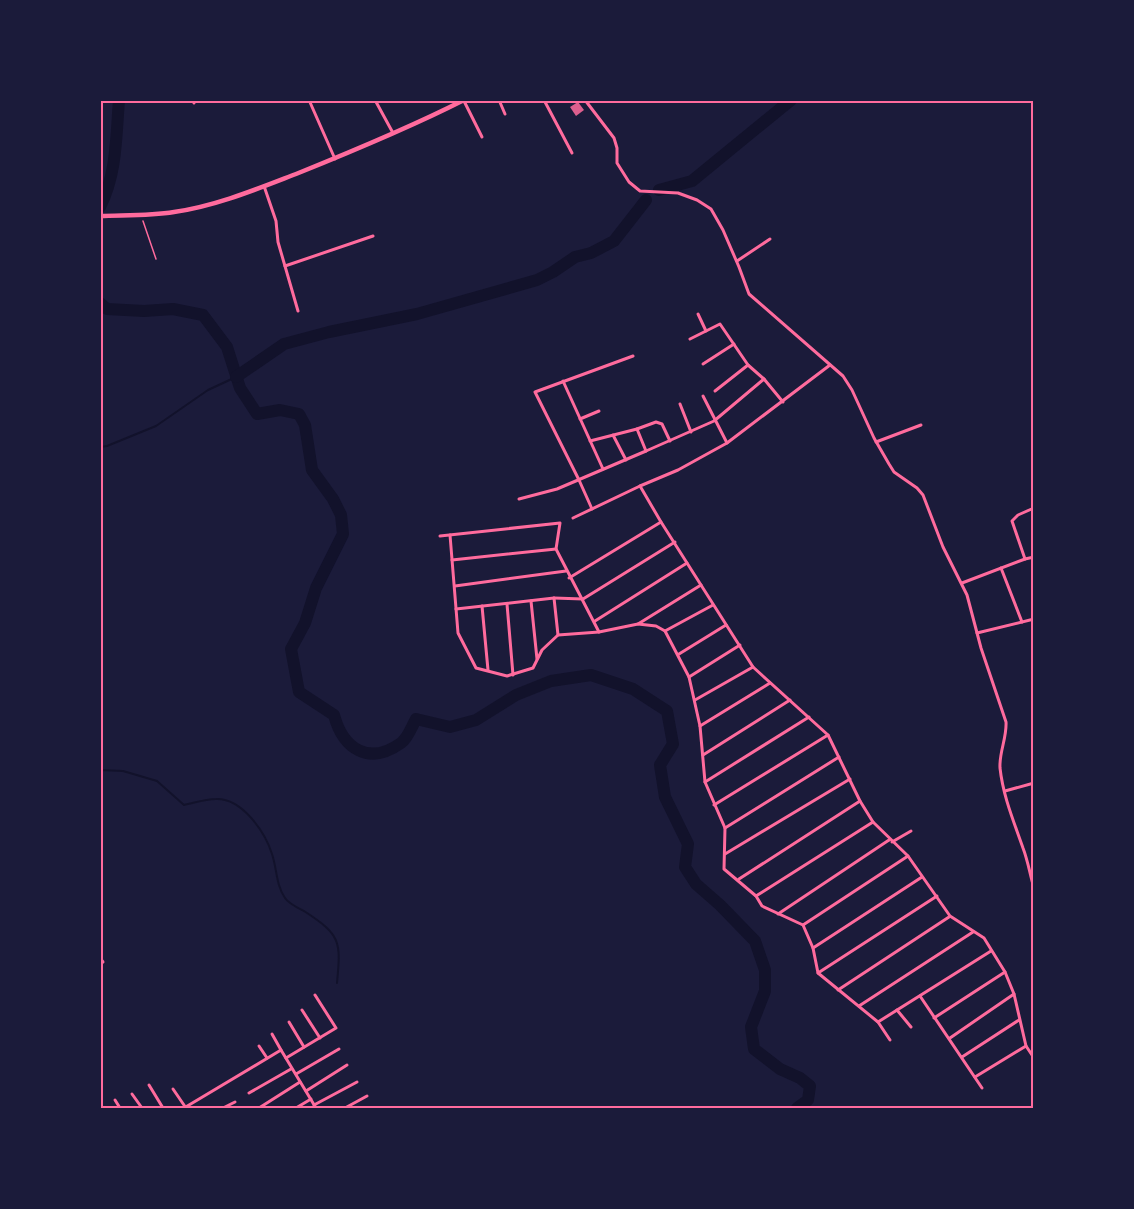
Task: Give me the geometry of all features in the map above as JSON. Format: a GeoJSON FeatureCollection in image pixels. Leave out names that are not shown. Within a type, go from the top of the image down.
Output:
{"type":"FeatureCollection","features":[{"type":"Feature","properties":{"kind":"main road"},"geometry":{"type":"LineString","coordinates":[[100,216],[141,215],[186,210],[264,186],[394,135],[464,101]]}},
{"type":"Feature","properties":{"kind":"street"},"geometry":{"type":"LineString","coordinates":[[309,100],[335,159]]}},
{"type":"Feature","properties":{"kind":"street"},"geometry":{"type":"LineString","coordinates":[[375,100],[394,135]]}},
{"type":"Feature","properties":{"kind":"street"},"geometry":{"type":"LineString","coordinates":[[499,100],[506,114]]}},
{"type":"Feature","properties":{"kind":"street"},"geometry":{"type":"LineString","coordinates":[[544,100],[572,153]]}},
{"type":"Feature","properties":{"kind":"street"},"geometry":{"type":"LineString","coordinates":[[585,100],[615,138],[617,163],[629,182],[640,191],[678,193],[707,206],[721,226],[746,287],[754,299],[848,382],[876,441],[894,472],[923,495],[943,547],[962,583],[1006,722],[1007,732],[1000,766],[1011,816],[1026,857],[1034,888]]}},
{"type":"Feature","properties":{"kind":"street"},"geometry":{"type":"LineString","coordinates":[[464,101],[482,138]]}},
{"type":"Feature","properties":{"kind":"street"},"geometry":{"type":"LineString","coordinates":[[264,186],[276,221],[278,242],[298,310]]}},
{"type":"Feature","properties":{"kind":"street"},"geometry":{"type":"LineString","coordinates":[[285,266],[373,236]]}},
{"type":"Feature","properties":{"kind":"street"},"geometry":{"type":"LineString","coordinates":[[737,261],[770,240]]}},
{"type":"Feature","properties":{"kind":"street"},"geometry":{"type":"LineString","coordinates":[[698,314],[706,332]]}},
{"type":"Feature","properties":{"kind":"street"},"geometry":{"type":"LineString","coordinates":[[690,339],[720,324],[748,365],[765,379],[783,402]]}},
{"type":"Feature","properties":{"kind":"street"},"geometry":{"type":"LineString","coordinates":[[703,364],[734,344]]}},
{"type":"Feature","properties":{"kind":"street"},"geometry":{"type":"LineString","coordinates":[[592,509],[535,392],[633,356]]}},
{"type":"Feature","properties":{"kind":"street"},"geometry":{"type":"LineString","coordinates":[[716,391],[748,365]]}},
{"type":"Feature","properties":{"kind":"street"},"geometry":{"type":"LineString","coordinates":[[573,518],[678,470],[727,443],[830,365]]}},
{"type":"Feature","properties":{"kind":"street"},"geometry":{"type":"LineString","coordinates":[[519,499],[557,489],[692,432],[714,421],[765,379]]}},
{"type":"Feature","properties":{"kind":"street"},"geometry":{"type":"LineString","coordinates":[[563,381],[603,470]]}},
{"type":"Feature","properties":{"kind":"street"},"geometry":{"type":"LineString","coordinates":[[703,396],[727,443]]}},
{"type":"Feature","properties":{"kind":"street"},"geometry":{"type":"LineString","coordinates":[[680,404],[692,432]]}},
{"type":"Feature","properties":{"kind":"street"},"geometry":{"type":"LineString","coordinates":[[580,418],[599,411]]}},
{"type":"Feature","properties":{"kind":"street"},"geometry":{"type":"LineString","coordinates":[[590,441],[656,422],[662,424],[670,441]]}},
{"type":"Feature","properties":{"kind":"street"},"geometry":{"type":"LineString","coordinates":[[876,441],[921,425]]}},
{"type":"Feature","properties":{"kind":"street"},"geometry":{"type":"LineString","coordinates":[[637,429],[646,451]]}},
{"type":"Feature","properties":{"kind":"street"},"geometry":{"type":"LineString","coordinates":[[613,435],[626,460]]}},
{"type":"Feature","properties":{"kind":"street"},"geometry":{"type":"LineString","coordinates":[[640,486],[660,522],[675,542],[753,667],[828,735],[860,801],[873,822],[908,856],[950,916],[984,938],[1005,972],[1014,994],[1026,1046],[1034,1058]]}},
{"type":"Feature","properties":{"kind":"street"},"geometry":{"type":"LineString","coordinates":[[1025,559],[1012,521],[1018,515],[1034,508]]}},
{"type":"Feature","properties":{"kind":"street"},"geometry":{"type":"LineString","coordinates":[[569,578],[660,522]]}},
{"type":"Feature","properties":{"kind":"street"},"geometry":{"type":"LineString","coordinates":[[440,536],[560,523],[556,549],[599,632]]}},
{"type":"Feature","properties":{"kind":"street"},"geometry":{"type":"LineString","coordinates":[[450,535],[458,633],[476,668],[507,676],[533,668],[542,651],[558,635],[599,632],[638,624],[656,626],[665,631],[690,677],[700,726],[705,782],[725,828],[724,868],[739,879],[756,896],[762,906],[803,925],[813,948],[818,973],[878,1022],[890,1040]]}},
{"type":"Feature","properties":{"kind":"street"},"geometry":{"type":"LineString","coordinates":[[456,609],[554,598],[583,598],[675,542]]}},
{"type":"Feature","properties":{"kind":"street"},"geometry":{"type":"LineString","coordinates":[[452,560],[556,549]]}},
{"type":"Feature","properties":{"kind":"street"},"geometry":{"type":"LineString","coordinates":[[962,583],[1034,557]]}},
{"type":"Feature","properties":{"kind":"street"},"geometry":{"type":"LineString","coordinates":[[595,621],[687,563]]}},
{"type":"Feature","properties":{"kind":"street"},"geometry":{"type":"LineString","coordinates":[[1001,568],[1022,622]]}},
{"type":"Feature","properties":{"kind":"street"},"geometry":{"type":"LineString","coordinates":[[454,586],[566,571]]}},
{"type":"Feature","properties":{"kind":"street"},"geometry":{"type":"LineString","coordinates":[[638,624],[701,585]]}},
{"type":"Feature","properties":{"kind":"street"},"geometry":{"type":"LineString","coordinates":[[554,598],[558,635]]}},
{"type":"Feature","properties":{"kind":"street"},"geometry":{"type":"LineString","coordinates":[[531,601],[537,660]]}},
{"type":"Feature","properties":{"kind":"street"},"geometry":{"type":"LineString","coordinates":[[507,603],[513,675]]}},
{"type":"Feature","properties":{"kind":"street"},"geometry":{"type":"LineString","coordinates":[[665,631],[713,605]]}},
{"type":"Feature","properties":{"kind":"street"},"geometry":{"type":"LineString","coordinates":[[482,606],[488,671]]}},
{"type":"Feature","properties":{"kind":"street"},"geometry":{"type":"LineString","coordinates":[[977,633],[1034,619]]}},
{"type":"Feature","properties":{"kind":"street"},"geometry":{"type":"LineString","coordinates":[[679,654],[726,625]]}},
{"type":"Feature","properties":{"kind":"street"},"geometry":{"type":"LineString","coordinates":[[690,677],[740,645]]}},
{"type":"Feature","properties":{"kind":"street"},"geometry":{"type":"LineString","coordinates":[[695,700],[753,667]]}},
{"type":"Feature","properties":{"kind":"street"},"geometry":{"type":"LineString","coordinates":[[700,726],[770,683]]}},
{"type":"Feature","properties":{"kind":"street"},"geometry":{"type":"LineString","coordinates":[[703,755],[790,699]]}},
{"type":"Feature","properties":{"kind":"street"},"geometry":{"type":"LineString","coordinates":[[705,782],[809,717]]}},
{"type":"Feature","properties":{"kind":"street"},"geometry":{"type":"LineString","coordinates":[[714,805],[828,735]]}},
{"type":"Feature","properties":{"kind":"street"},"geometry":{"type":"LineString","coordinates":[[725,828],[839,757]]}},
{"type":"Feature","properties":{"kind":"street"},"geometry":{"type":"LineString","coordinates":[[724,854],[850,779]]}},
{"type":"Feature","properties":{"kind":"street"},"geometry":{"type":"LineString","coordinates":[[1005,791],[1034,783]]}},
{"type":"Feature","properties":{"kind":"street"},"geometry":{"type":"LineString","coordinates":[[739,879],[860,801]]}},
{"type":"Feature","properties":{"kind":"street"},"geometry":{"type":"LineString","coordinates":[[756,896],[873,822]]}},
{"type":"Feature","properties":{"kind":"street"},"geometry":{"type":"LineString","coordinates":[[778,914],[891,841],[911,831]]}},
{"type":"Feature","properties":{"kind":"street"},"geometry":{"type":"LineString","coordinates":[[803,925],[908,856]]}},
{"type":"Feature","properties":{"kind":"street"},"geometry":{"type":"LineString","coordinates":[[813,948],[922,877]]}},
{"type":"Feature","properties":{"kind":"street"},"geometry":{"type":"LineString","coordinates":[[818,973],[937,896]]}},
{"type":"Feature","properties":{"kind":"street"},"geometry":{"type":"LineString","coordinates":[[838,990],[950,916]]}},
{"type":"Feature","properties":{"kind":"street"},"geometry":{"type":"LineString","coordinates":[[858,1007],[973,932]]}},
{"type":"Feature","properties":{"kind":"street"},"geometry":{"type":"LineString","coordinates":[[878,1022],[992,951]]}},
{"type":"Feature","properties":{"kind":"street"},"geometry":{"type":"LineString","coordinates":[[100,958],[103,962],[100,964]]}},
{"type":"Feature","properties":{"kind":"street"},"geometry":{"type":"LineString","coordinates":[[934,1018],[1005,972]]}},
{"type":"Feature","properties":{"kind":"street"},"geometry":{"type":"LineString","coordinates":[[950,1038],[1014,994]]}},
{"type":"Feature","properties":{"kind":"street"},"geometry":{"type":"LineString","coordinates":[[286,1058],[336,1028],[315,995]]}},
{"type":"Feature","properties":{"kind":"street"},"geometry":{"type":"LineString","coordinates":[[920,996],[982,1088]]}},
{"type":"Feature","properties":{"kind":"street"},"geometry":{"type":"LineString","coordinates":[[302,1010],[320,1038]]}},
{"type":"Feature","properties":{"kind":"street"},"geometry":{"type":"LineString","coordinates":[[897,1010],[911,1028]]}},
{"type":"Feature","properties":{"kind":"street"},"geometry":{"type":"LineString","coordinates":[[962,1057],[1019,1020]]}},
{"type":"Feature","properties":{"kind":"street"},"geometry":{"type":"LineString","coordinates":[[289,1022],[304,1047]]}},
{"type":"Feature","properties":{"kind":"street"},"geometry":{"type":"LineString","coordinates":[[272,1034],[315,1107],[357,1082]]}},
{"type":"Feature","properties":{"kind":"street"},"geometry":{"type":"LineString","coordinates":[[259,1046],[267,1058]]}},
{"type":"Feature","properties":{"kind":"street"},"geometry":{"type":"LineString","coordinates":[[975,1077],[1026,1046]]}},
{"type":"Feature","properties":{"kind":"street"},"geometry":{"type":"LineString","coordinates":[[296,1074],[339,1048]]}},
{"type":"Feature","properties":{"kind":"street"},"geometry":{"type":"LineString","coordinates":[[173,1089],[185,1108],[281,1050]]}},
{"type":"Feature","properties":{"kind":"street"},"geometry":{"type":"LineString","coordinates":[[306,1091],[347,1065]]}},
{"type":"Feature","properties":{"kind":"street"},"geometry":{"type":"LineString","coordinates":[[249,1093],[292,1068]]}},
{"type":"Feature","properties":{"kind":"street"},"geometry":{"type":"LineString","coordinates":[[259,1108],[300,1082]]}},
{"type":"Feature","properties":{"kind":"street"},"geometry":{"type":"LineString","coordinates":[[149,1085],[164,1108]]}},
{"type":"Feature","properties":{"kind":"street"},"geometry":{"type":"LineString","coordinates":[[132,1094],[142,1108]]}},
{"type":"Feature","properties":{"kind":"street"},"geometry":{"type":"LineString","coordinates":[[345,1108],[367,1095]]}},
{"type":"Feature","properties":{"kind":"street"},"geometry":{"type":"LineString","coordinates":[[115,1100],[120,1108]]}},
{"type":"Feature","properties":{"kind":"street"},"geometry":{"type":"LineString","coordinates":[[296,1108],[311,1100]]}},
{"type":"Feature","properties":{"kind":"street"},"geometry":{"type":"LineString","coordinates":[[223,1108],[235,1102]]}},
{"type":"Feature","properties":{"kind":"path"},"geometry":{"type":"LineString","coordinates":[[141,215],[156,259]]}},
{"type":"Feature","properties":{"kind":"building"},"geometry":{"type":"Polygon","coordinates":[[[578,102],[584,110],[576,116],[570,107],[578,102]]]}},
{"type":"Feature","properties":{"kind":"waterway"},"geometry":{"type":"LineString","coordinates":[[100,207],[113,168],[119,100]]}},
{"type":"Feature","properties":{"kind":"waterway"},"geometry":{"type":"LineString","coordinates":[[659,190],[692,181],[791,100]]}},
{"type":"Feature","properties":{"kind":"waterway"},"geometry":{"type":"LineString","coordinates":[[236,377],[284,344],[329,332],[417,314],[537,280],[575,257],[591,253],[614,241],[646,200]]}},
{"type":"Feature","properties":{"kind":"waterway"},"geometry":{"type":"LineString","coordinates":[[100,303],[107,309],[144,311],[173,309],[203,315],[227,347],[240,388],[257,414],[280,410],[299,414],[305,425],[312,470],[333,499],[341,515],[343,534],[316,588],[305,623],[291,649],[299,692],[334,715],[338,727],[351,745],[368,753],[389,750],[403,741],[416,719],[450,727],[476,720],[516,695],[551,681],[591,675],[633,689],[667,711],[673,744],[660,765],[665,797],[688,844],[685,867],[696,884],[755,941],[765,970],[765,991],[751,1027],[754,1049],[780,1069],[800,1078],[810,1086],[808,1100],[797,1108]]}},
{"type":"Feature","properties":{"kind":"waterway"},"geometry":{"type":"LineString","coordinates":[[100,447],[156,426],[208,390],[236,377]]}},
{"type":"Feature","properties":{"kind":"waterway"},"geometry":{"type":"LineString","coordinates":[[100,770],[123,771],[157,781],[184,805],[216,799],[226,800],[243,810],[258,827],[269,845],[280,888],[285,898],[325,926],[336,940],[339,957],[337,983]]}}]}
